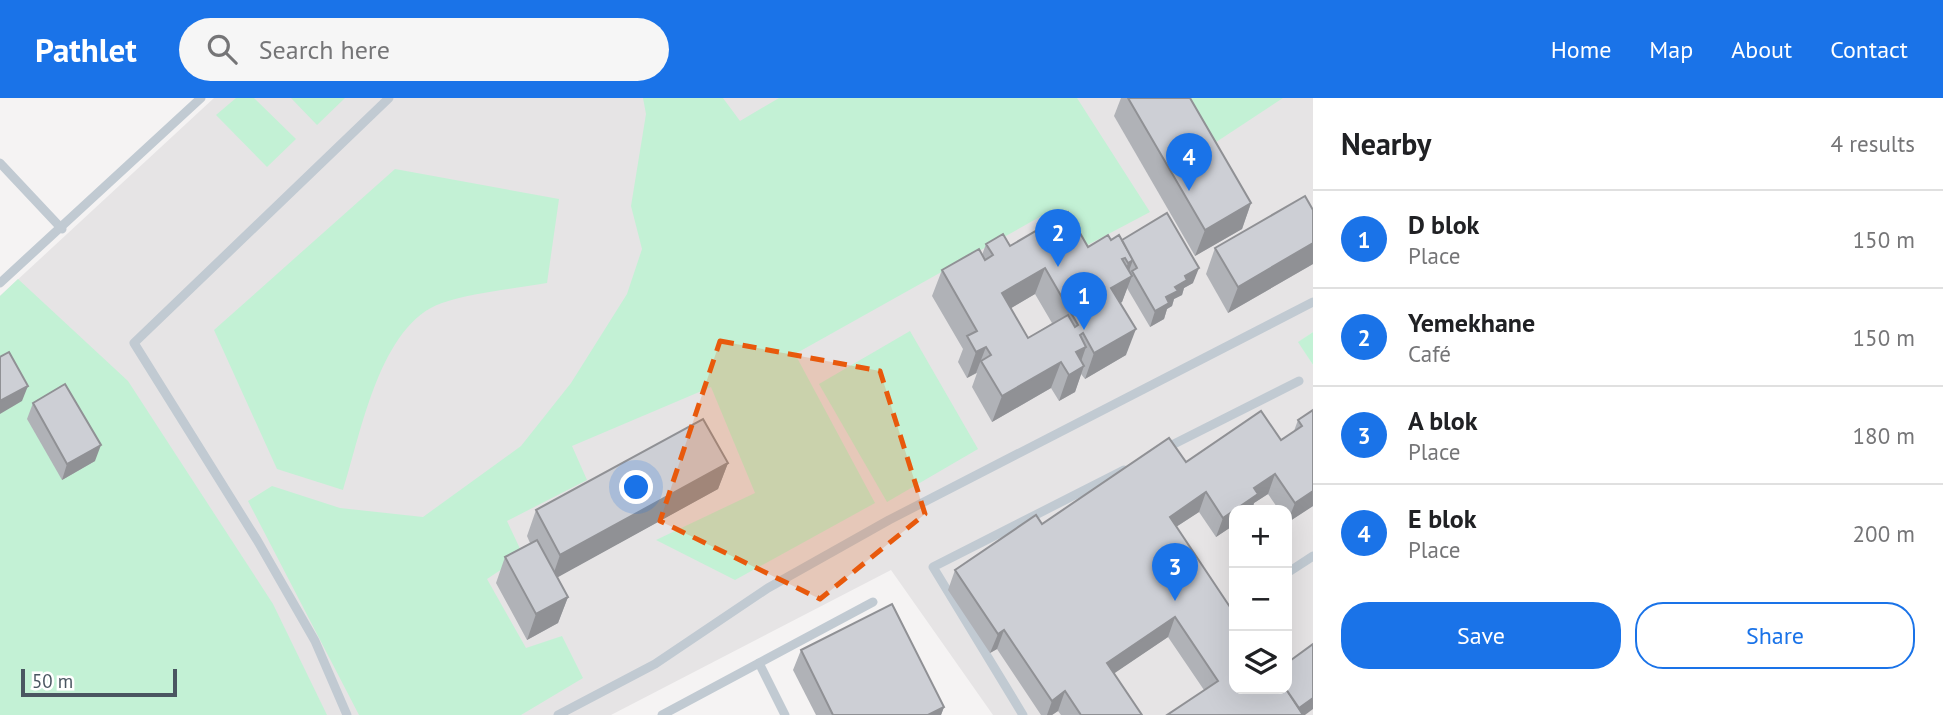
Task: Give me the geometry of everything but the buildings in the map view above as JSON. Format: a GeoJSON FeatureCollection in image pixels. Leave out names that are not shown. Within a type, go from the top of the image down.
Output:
{"type":"FeatureCollection","features":[{"type":"Feature","properties":{"kind":"lane"},"geometry":{"type":"LineString","coordinates":[[0,283],[62,229],[201,98]]}},
{"type":"Feature","properties":{"kind":"lane"},"geometry":{"type":"LineString","coordinates":[[347,715],[315,641],[264,551],[134,342],[389,98]]}},
{"type":"Feature","properties":{"kind":"lane"},"geometry":{"type":"LineString","coordinates":[[0,163],[62,229]]}},
{"type":"Feature","properties":{"kind":"lane"},"geometry":{"type":"LineString","coordinates":[[558,715],[655,664],[768,588],[889,520],[1313,302]]}},
{"type":"Feature","properties":{"kind":"lane"},"geometry":{"type":"LineString","coordinates":[[1152,456],[1298,381]]}},
{"type":"Feature","properties":{"kind":"lane"},"geometry":{"type":"LineString","coordinates":[[1023,715],[933,567],[1128,468]]}},
{"type":"Feature","properties":{"kind":"lane"},"geometry":{"type":"LineString","coordinates":[[1292,570],[1313,556]]}},
{"type":"Feature","properties":{"kind":"lane"},"geometry":{"type":"LineString","coordinates":[[662,715],[873,603]]}},
{"type":"Feature","properties":{"kind":"lane"},"geometry":{"type":"LineString","coordinates":[[759,663],[785,715]]}},
{"type":"Feature","properties":{"kind":"highlighted area"},"geometry":{"type":"Polygon","coordinates":[[[720,341],[880,371],[925,514],[820,599],[660,521],[720,341]]]}},
{"type":"Feature","properties":{"kind":"shaded area"},"geometry":{"type":"Polygon","coordinates":[[[214,98],[1313,98],[1313,332],[1299,342],[1313,365],[1313,715],[993,715],[891,570],[611,715],[0,715],[0,296],[214,98]]]}},
{"type":"Feature","properties":{"kind":"green space"},"geometry":{"type":"Polygon","coordinates":[[[236,98],[254,98],[296,139],[267,167],[216,115],[236,98]]]}},
{"type":"Feature","properties":{"kind":"green space"},"geometry":{"type":"Polygon","coordinates":[[[291,98],[345,98],[317,125],[291,98]]]}},
{"type":"Feature","properties":{"kind":"green space"},"geometry":{"type":"Polygon","coordinates":[[[643,98],[723,98],[740,121],[779,98],[1077,98],[1150,212],[1080,249],[1054,209],[795,354],[875,503],[735,580],[656,540],[755,493],[711,387],[572,446],[587,480],[507,521],[523,555],[487,579],[526,648],[562,636],[583,678],[521,715],[359,715],[248,501],[272,486],[340,508],[423,517],[521,446],[571,383],[627,294],[642,249],[631,206],[646,114],[643,98]]]}},
{"type":"Feature","properties":{"kind":"green space"},"geometry":{"type":"Polygon","coordinates":[[[1166,98],[1283,98],[1198,154],[1166,98]]]}},
{"type":"Feature","properties":{"kind":"green space"},"geometry":{"type":"Polygon","coordinates":[[[395,169],[559,199],[547,283],[480,293],[442,303],[421,315],[403,333],[388,356],[376,383],[343,490],[277,469],[214,330],[395,169]]]}},
{"type":"Feature","properties":{"kind":"green space"},"geometry":{"type":"Polygon","coordinates":[[[18,279],[128,381],[273,604],[327,715],[0,715],[0,296],[18,279]]]}},
{"type":"Feature","properties":{"kind":"green space"},"geometry":{"type":"Polygon","coordinates":[[[910,331],[978,449],[887,502],[819,384],[910,331]]]}},
{"type":"Feature","properties":{"kind":"green space"},"geometry":{"type":"Polygon","coordinates":[[[1313,332],[1313,365],[1298,342],[1313,332]]]}},
{"type":"Feature","properties":{"kind":"place","name":"E blok"},"geometry":{"type":"Point","coordinates":[1189,191]}},
{"type":"Feature","properties":{"kind":"place","name":"Yemekhane"},"geometry":{"type":"Point","coordinates":[1058,267]}},
{"type":"Feature","properties":{"kind":"place","name":"D blok"},"geometry":{"type":"Point","coordinates":[1084,330]}},
{"type":"Feature","properties":{"kind":"place","name":"A blok"},"geometry":{"type":"Point","coordinates":[1175,601]}}]}
